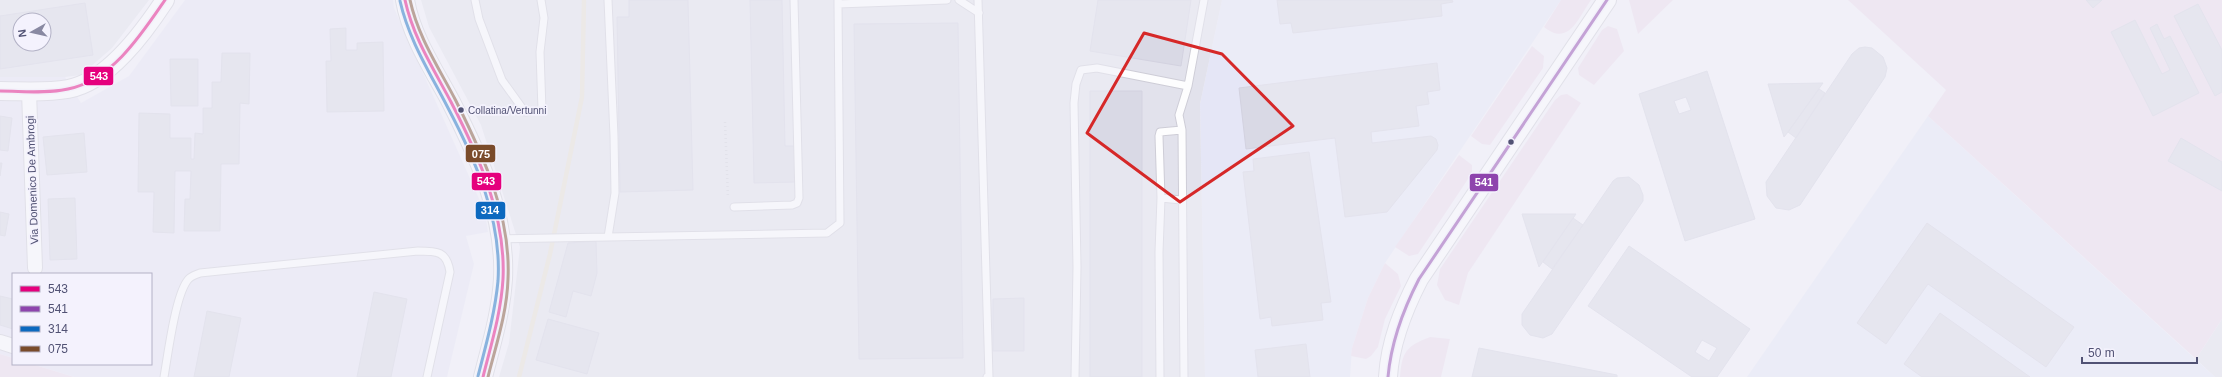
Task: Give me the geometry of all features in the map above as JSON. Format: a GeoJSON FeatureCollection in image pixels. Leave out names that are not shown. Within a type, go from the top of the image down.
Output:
{"type":"FeatureCollection","features":[{"type":"Feature","properties":{"kind":"street"},"geometry":{"type":"LineString","coordinates":[[0,90],[28,91],[68,89],[92,79],[124,53],[165,0]]}},
{"type":"Feature","properties":{"kind":"street"},"geometry":{"type":"LineString","coordinates":[[405,0],[417,36],[480,163],[493,200],[503,258],[501,295],[483,377]]}},
{"type":"Feature","properties":{"kind":"street"},"geometry":{"type":"LineString","coordinates":[[1388,377],[1390,358],[1397,329],[1419,279],[1608,0]]}},
{"type":"Feature","properties":{"kind":"street","name":"Via Domenico De Ambrogi"},"geometry":{"type":"LineString","coordinates":[[28,91],[35,268]]}},
{"type":"Feature","properties":{"kind":"street"},"geometry":{"type":"LineString","coordinates":[[0,342],[12,346]]}},
{"type":"Feature","properties":{"kind":"lane"},"geometry":{"type":"LineString","coordinates":[[475,0],[479,19],[502,80],[524,112],[542,110],[540,52],[544,18],[541,0]]}},
{"type":"Feature","properties":{"kind":"lane"},"geometry":{"type":"LineString","coordinates":[[608,0],[614,136],[614,193],[608,237]]}},
{"type":"Feature","properties":{"kind":"lane"},"geometry":{"type":"LineString","coordinates":[[731,206],[792,206],[797,203],[799,198],[794,0]]}},
{"type":"Feature","properties":{"kind":"lane"},"geometry":{"type":"LineString","coordinates":[[500,239],[827,233],[840,223],[838,2],[947,0]]}},
{"type":"Feature","properties":{"kind":"lane"},"geometry":{"type":"LineString","coordinates":[[959,0],[979,12]]}},
{"type":"Feature","properties":{"kind":"lane"},"geometry":{"type":"LineString","coordinates":[[978,0],[989,377],[987,377]]}},
{"type":"Feature","properties":{"kind":"lane"},"geometry":{"type":"LineString","coordinates":[[1184,377],[1181,200],[1182,130],[1179,115],[1188,86],[1204,0]]}},
{"type":"Feature","properties":{"kind":"lane"},"geometry":{"type":"LineString","coordinates":[[1075,377],[1077,267],[1074,103],[1076,84],[1081,70],[1097,68],[1188,86]]}},
{"type":"Feature","properties":{"kind":"lane"},"geometry":{"type":"LineString","coordinates":[[1160,377],[1159,252],[1161,198],[1158,136],[1160,132],[1165,130],[1182,130]]}},
{"type":"Feature","properties":{"kind":"lane"},"geometry":{"type":"LineString","coordinates":[[1161,198],[1181,200]]}},
{"type":"Feature","properties":{"kind":"lane"},"geometry":{"type":"LineString","coordinates":[[164,377],[177,309],[184,287],[191,277],[200,273],[412,251],[429,251],[443,255],[447,260],[450,272],[427,377]]}},
{"type":"Feature","properties":{"kind":"path"},"geometry":{"type":"LineString","coordinates":[[725,122],[731,206]]}},
{"type":"Feature","properties":{"kind":"highlighted area"},"geometry":{"type":"Polygon","coordinates":[[[1144,33],[1222,54],[1293,126],[1180,202],[1087,133],[1144,33]]]}},
{"type":"Feature","properties":{"kind":"shaded area"},"geometry":{"type":"Polygon","coordinates":[[[0,0],[149,0],[112,48],[81,75],[65,77],[0,77],[0,0]]]}},
{"type":"Feature","properties":{"kind":"shaded area"},"geometry":{"type":"Polygon","coordinates":[[[185,0],[393,0],[394,8],[485,212],[488,232],[466,236],[474,264],[447,377],[74,377],[35,365],[152,365],[152,273],[12,273],[12,358],[0,354],[0,77],[65,77],[81,103],[129,76],[185,0]]]}},
{"type":"Feature","properties":{"kind":"shaded area"},"geometry":{"type":"Polygon","coordinates":[[[421,0],[1222,0],[1200,104],[1205,377],[499,377],[509,343],[520,247],[481,125],[429,27],[421,0]]]}},
{"type":"Feature","properties":{"kind":"shaded area"},"geometry":{"type":"Polygon","coordinates":[[[1222,0],[1561,0],[1385,263],[1368,298],[1352,348],[1350,377],[1205,377],[1200,104],[1222,0]]]}},
{"type":"Feature","properties":{"kind":"shaded area"},"geometry":{"type":"Polygon","coordinates":[[[1561,0],[1591,0],[1572,28],[1560,34],[1544,27],[1561,0]]]}},
{"type":"Feature","properties":{"kind":"shaded area"},"geometry":{"type":"Polygon","coordinates":[[[1629,0],[1673,0],[1638,34],[1629,0]]]}},
{"type":"Feature","properties":{"kind":"shaded area"},"geometry":{"type":"Polygon","coordinates":[[[1848,0],[2222,0],[2222,319],[2196,359],[1928,116],[1946,90],[1848,0]]]}},
{"type":"Feature","properties":{"kind":"shaded area"},"geometry":{"type":"Polygon","coordinates":[[[1608,26],[1617,29],[1624,51],[1594,85],[1579,75],[1578,68],[1602,30],[1608,26]]]}},
{"type":"Feature","properties":{"kind":"shaded area"},"geometry":{"type":"Polygon","coordinates":[[[1532,46],[1544,56],[1543,68],[1490,145],[1482,144],[1471,136],[1532,46]]]}},
{"type":"Feature","properties":{"kind":"shaded area"},"geometry":{"type":"Polygon","coordinates":[[[1567,94],[1581,103],[1468,273],[1459,305],[1445,300],[1437,285],[1440,269],[1555,100],[1561,95],[1567,94]]]}},
{"type":"Feature","properties":{"kind":"shaded area"},"geometry":{"type":"Polygon","coordinates":[[[1928,116],[2215,377],[1747,377],[1928,116]]]}},
{"type":"Feature","properties":{"kind":"shaded area"},"geometry":{"type":"Polygon","coordinates":[[[1459,155],[1472,165],[1472,173],[1418,254],[1409,256],[1395,247],[1459,155]]]}},
{"type":"Feature","properties":{"kind":"shaded area"},"geometry":{"type":"Polygon","coordinates":[[[1385,263],[1398,274],[1401,286],[1385,319],[1378,347],[1371,356],[1366,359],[1351,356],[1352,348],[1368,298],[1385,263]]]}},
{"type":"Feature","properties":{"kind":"shaded area"},"geometry":{"type":"Polygon","coordinates":[[[2222,319],[2222,377],[2215,377],[2196,359],[2222,319]]]}},
{"type":"Feature","properties":{"kind":"shaded area"},"geometry":{"type":"Polygon","coordinates":[[[1430,337],[1450,339],[1441,377],[1400,377],[1402,361],[1410,347],[1430,337]]]}},
{"type":"Feature","properties":{"kind":"shaded area"},"geometry":{"type":"Polygon","coordinates":[[[0,354],[12,358],[12,365],[35,365],[74,377],[0,377],[0,354]]]}},
{"type":"Feature","properties":{"kind":"building"},"geometry":{"type":"Polygon","coordinates":[[[629,0],[688,0],[693,190],[620,192],[617,17],[629,17],[629,0]]]}},
{"type":"Feature","properties":{"kind":"building"},"geometry":{"type":"Polygon","coordinates":[[[750,0],[782,0],[785,146],[795,146],[796,182],[754,183],[750,0]]]}},
{"type":"Feature","properties":{"kind":"building"},"geometry":{"type":"Polygon","coordinates":[[[1098,0],[1191,0],[1181,66],[1090,51],[1098,0]]]}},
{"type":"Feature","properties":{"kind":"building"},"geometry":{"type":"Polygon","coordinates":[[[1277,0],[1452,0],[1453,2],[1441,4],[1442,16],[1293,33],[1291,23],[1280,24],[1277,0]]]}},
{"type":"Feature","properties":{"kind":"building"},"geometry":{"type":"Polygon","coordinates":[[[2086,0],[2102,0],[2093,8],[2086,0]]]}},
{"type":"Feature","properties":{"kind":"building"},"geometry":{"type":"Polygon","coordinates":[[[85,3],[93,55],[0,69],[0,16],[12,14],[12,52],[52,52],[52,12],[26,12],[85,3]]]}},
{"type":"Feature","properties":{"kind":"building"},"geometry":{"type":"Polygon","coordinates":[[[2198,4],[2222,50],[2222,92],[2215,96],[2174,16],[2198,4]]]}},
{"type":"Feature","properties":{"kind":"building"},"geometry":{"type":"Polygon","coordinates":[[[2135,20],[2162,74],[2170,70],[2150,28],[2157,24],[2164,39],[2170,36],[2199,93],[2153,116],[2111,32],[2135,20]]]}},
{"type":"Feature","properties":{"kind":"building"},"geometry":{"type":"Polygon","coordinates":[[[958,23],[963,358],[859,359],[854,24],[958,23]]]}},
{"type":"Feature","properties":{"kind":"building"},"geometry":{"type":"Polygon","coordinates":[[[346,28],[346,50],[357,50],[357,43],[383,42],[384,111],[327,112],[326,61],[331,61],[330,29],[346,28]]]}},
{"type":"Feature","properties":{"kind":"building"},"geometry":{"type":"Polygon","coordinates":[[[1859,48],[1872,48],[1883,57],[1887,68],[1885,77],[1800,205],[1789,210],[1776,208],[1767,196],[1766,182],[1852,54],[1859,48]]]}},
{"type":"Feature","properties":{"kind":"building"},"geometry":{"type":"Polygon","coordinates":[[[222,53],[250,53],[249,104],[240,103],[239,164],[221,164],[220,231],[184,231],[185,199],[190,199],[191,171],[175,171],[174,233],[153,232],[154,192],[138,192],[139,113],[170,114],[170,138],[191,138],[191,159],[194,159],[195,133],[203,134],[203,108],[212,108],[212,82],[221,82],[222,53]]]}},
{"type":"Feature","properties":{"kind":"building"},"geometry":{"type":"Polygon","coordinates":[[[170,59],[198,59],[198,106],[171,106],[170,59]]]}},
{"type":"Feature","properties":{"kind":"building"},"geometry":{"type":"Polygon","coordinates":[[[1437,63],[1440,90],[1427,92],[1429,104],[1416,106],[1419,126],[1371,132],[1372,143],[1431,136],[1436,139],[1438,145],[1437,150],[1387,212],[1345,217],[1335,138],[1246,149],[1239,88],[1437,63]]]}},
{"type":"Feature","properties":{"kind":"building"},"geometry":{"type":"Polygon","coordinates":[[[1707,71],[1755,219],[1685,241],[1639,94],[1707,71]]]}},
{"type":"Feature","properties":{"kind":"building"},"geometry":{"type":"Polygon","coordinates":[[[1823,83],[1788,132],[1784,137],[1768,84],[1823,83]]]}},
{"type":"Feature","properties":{"kind":"building"},"geometry":{"type":"Polygon","coordinates":[[[1819,89],[1825,93],[1796,138],[1788,132],[1819,89]]]}},
{"type":"Feature","properties":{"kind":"building"},"geometry":{"type":"Polygon","coordinates":[[[1090,91],[1142,91],[1142,377],[1090,377],[1090,91]]]}},
{"type":"Feature","properties":{"kind":"building"},"geometry":{"type":"Polygon","coordinates":[[[1686,97],[1691,110],[1679,114],[1674,101],[1686,97]]]}},
{"type":"Feature","properties":{"kind":"building"},"geometry":{"type":"Polygon","coordinates":[[[0,116],[12,118],[8,151],[0,150],[0,116]]]}},
{"type":"Feature","properties":{"kind":"building"},"geometry":{"type":"Polygon","coordinates":[[[84,133],[87,172],[47,175],[43,137],[84,133]]]}},
{"type":"Feature","properties":{"kind":"building"},"geometry":{"type":"Polygon","coordinates":[[[2181,138],[2222,162],[2222,191],[2168,161],[2181,138]]]}},
{"type":"Feature","properties":{"kind":"building"},"geometry":{"type":"Polygon","coordinates":[[[1309,152],[1331,302],[1321,303],[1323,320],[1272,326],[1271,317],[1260,319],[1243,172],[1254,171],[1253,159],[1309,152]]]}},
{"type":"Feature","properties":{"kind":"building"},"geometry":{"type":"Polygon","coordinates":[[[0,163],[2,163],[0,176],[0,163]]]}},
{"type":"Feature","properties":{"kind":"building"},"geometry":{"type":"Polygon","coordinates":[[[1629,177],[1639,185],[1643,195],[1643,201],[1552,334],[1543,338],[1530,335],[1522,325],[1522,314],[1613,181],[1617,178],[1629,177]]]}},
{"type":"Feature","properties":{"kind":"building"},"geometry":{"type":"Polygon","coordinates":[[[75,198],[77,259],[50,260],[48,199],[75,198]]]}},
{"type":"Feature","properties":{"kind":"building"},"geometry":{"type":"Polygon","coordinates":[[[0,212],[9,214],[5,236],[0,235],[0,212]]]}},
{"type":"Feature","properties":{"kind":"building"},"geometry":{"type":"Polygon","coordinates":[[[1522,214],[1576,214],[1539,267],[1522,214]]]}},
{"type":"Feature","properties":{"kind":"building"},"geometry":{"type":"Polygon","coordinates":[[[1573,218],[1583,225],[1552,269],[1543,262],[1573,218]]]}},
{"type":"Feature","properties":{"kind":"building"},"geometry":{"type":"Polygon","coordinates":[[[1927,223],[2074,327],[2046,367],[1928,284],[1886,344],[1857,323],[1927,223]]]}},
{"type":"Feature","properties":{"kind":"building"},"geometry":{"type":"Polygon","coordinates":[[[596,241],[597,273],[591,296],[573,291],[566,317],[549,312],[568,243],[596,241]]]}},
{"type":"Feature","properties":{"kind":"building"},"geometry":{"type":"Polygon","coordinates":[[[1629,246],[1750,329],[1717,377],[1692,377],[1588,306],[1629,246]]]}},
{"type":"Feature","properties":{"kind":"building"},"geometry":{"type":"Polygon","coordinates":[[[374,292],[407,299],[391,377],[357,377],[374,292]]]}},
{"type":"Feature","properties":{"kind":"building"},"geometry":{"type":"Polygon","coordinates":[[[0,296],[12,299],[12,329],[0,325],[0,296]]]}},
{"type":"Feature","properties":{"kind":"building"},"geometry":{"type":"Polygon","coordinates":[[[1024,298],[1024,351],[993,351],[993,299],[1024,298]]]}},
{"type":"Feature","properties":{"kind":"building"},"geometry":{"type":"Polygon","coordinates":[[[207,311],[241,318],[229,377],[194,377],[207,311]]]}},
{"type":"Feature","properties":{"kind":"building"},"geometry":{"type":"Polygon","coordinates":[[[1940,313],[2030,377],[1922,377],[1904,364],[1940,313]]]}},
{"type":"Feature","properties":{"kind":"building"},"geometry":{"type":"Polygon","coordinates":[[[548,319],[599,333],[587,374],[536,360],[548,319]]]}},
{"type":"Feature","properties":{"kind":"building"},"geometry":{"type":"Polygon","coordinates":[[[1702,340],[1717,348],[1709,361],[1695,352],[1702,340]]]}},
{"type":"Feature","properties":{"kind":"building"},"geometry":{"type":"Polygon","coordinates":[[[1306,344],[1310,377],[1258,377],[1255,350],[1306,344]]]}},
{"type":"Feature","properties":{"kind":"building"},"geometry":{"type":"Polygon","coordinates":[[[1479,348],[1617,375],[1617,377],[1472,377],[1479,348]]]}},
{"type":"Feature","properties":{"kind":"waterway"},"geometry":{"type":"LineString","coordinates":[[519,377],[550,254],[582,97],[584,0]]}},
{"type":"Feature","properties":{"kind":"transit line","name":"543"},"geometry":{"type":"LineString","coordinates":[[0,91],[60,91],[84,84],[112,66],[124,54],[165,0]]}},
{"type":"Feature","properties":{"kind":"transit line","name":"543"},"geometry":{"type":"LineString","coordinates":[[405,0],[418,40],[451,102],[481,165],[489,188],[500,233],[503,256],[502,292],[495,329],[483,377]]}},
{"type":"Feature","properties":{"kind":"transit line","name":"075"},"geometry":{"type":"LineString","coordinates":[[410,0],[418,27],[456,101],[486,165],[494,187],[505,232],[508,256],[506,304],[488,377]]}},
{"type":"Feature","properties":{"kind":"transit line","name":"541"},"geometry":{"type":"LineString","coordinates":[[1388,377],[1392,351],[1399,326],[1419,279],[1607,0]]}},
{"type":"Feature","properties":{"kind":"transit line","name":"314"},"geometry":{"type":"LineString","coordinates":[[400,1],[414,42],[457,126],[476,168],[491,212],[496,235],[498,258],[497,293],[478,376]]}},
{"type":"Feature","properties":{"kind":"place","name":"Collatina/Vertunni"},"geometry":{"type":"Point","coordinates":[461,110]}}]}
